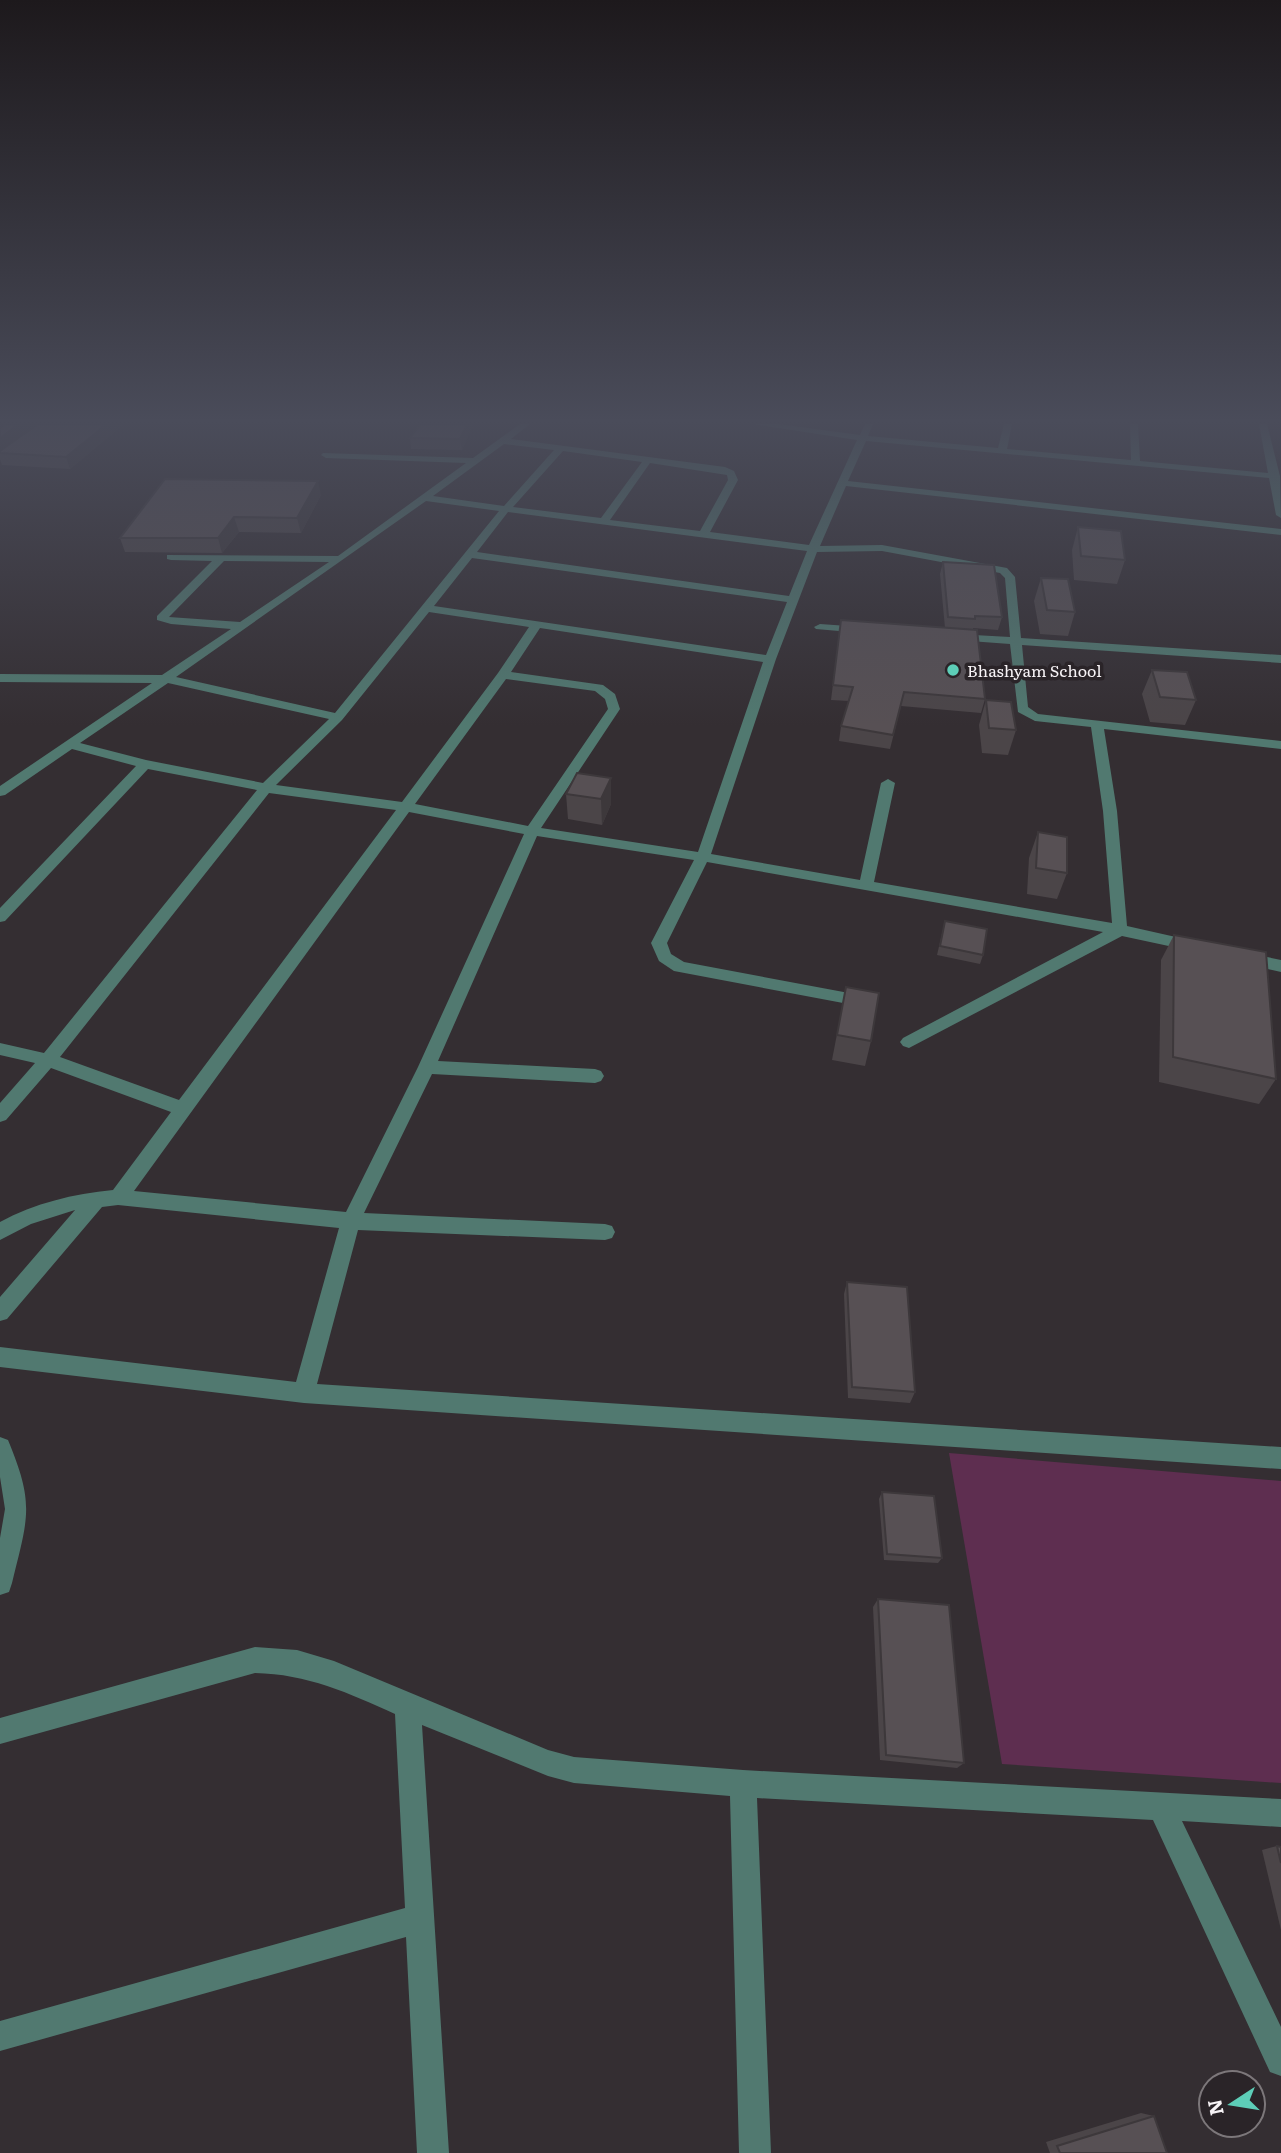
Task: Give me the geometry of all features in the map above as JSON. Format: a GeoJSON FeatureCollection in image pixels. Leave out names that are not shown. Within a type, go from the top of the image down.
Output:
{"type":"FeatureCollection","features":[{"type":"Feature","properties":{"kind":"street"},"geometry":{"type":"LineString","coordinates":[[0,792],[168,679],[387,524]]}},
{"type":"Feature","properties":{"kind":"street"},"geometry":{"type":"LineString","coordinates":[[0,1115],[48,1060],[266,788],[338,717],[493,524]]}},
{"type":"Feature","properties":{"kind":"street"},"geometry":{"type":"LineString","coordinates":[[614,524],[813,549],[882,548],[1003,570],[1010,577],[1022,709],[1035,717],[1281,745]]}},
{"type":"Feature","properties":{"kind":"street"},"geometry":{"type":"LineString","coordinates":[[703,536],[709,524]]}},
{"type":"Feature","properties":{"kind":"street"},"geometry":{"type":"LineString","coordinates":[[824,524],[770,659],[703,857],[659,943],[665,957],[680,967],[859,1000]]}},
{"type":"Feature","properties":{"kind":"street"},"geometry":{"type":"LineString","coordinates":[[1214,524],[1281,532]]}},
{"type":"Feature","properties":{"kind":"street"},"geometry":{"type":"LineString","coordinates":[[469,554],[793,600]]}},
{"type":"Feature","properties":{"kind":"street"},"geometry":{"type":"LineString","coordinates":[[171,557],[341,559]]}},
{"type":"Feature","properties":{"kind":"street"},"geometry":{"type":"LineString","coordinates":[[221,558],[160,618],[244,626]]}},
{"type":"Feature","properties":{"kind":"street"},"geometry":{"type":"LineString","coordinates":[[426,608],[770,659]]}},
{"type":"Feature","properties":{"kind":"street"},"geometry":{"type":"LineString","coordinates":[[118,1197],[503,675],[536,625]]}},
{"type":"Feature","properties":{"kind":"street"},"geometry":{"type":"LineString","coordinates":[[820,627],[872,631]]}},
{"type":"Feature","properties":{"kind":"street"},"geometry":{"type":"LineString","coordinates":[[938,635],[1281,659]]}},
{"type":"Feature","properties":{"kind":"street"},"geometry":{"type":"LineString","coordinates":[[304,1393],[351,1221],[428,1067],[532,831],[614,709],[611,697],[598,688],[503,675]]}},
{"type":"Feature","properties":{"kind":"street"},"geometry":{"type":"LineString","coordinates":[[0,678],[168,679],[338,717]]}},
{"type":"Feature","properties":{"kind":"street"},"geometry":{"type":"LineString","coordinates":[[1097,725],[1110,811],[1120,930]]}},
{"type":"Feature","properties":{"kind":"street"},"geometry":{"type":"LineString","coordinates":[[70,744],[145,764],[266,788],[406,807],[532,831],[703,857],[1120,930],[1201,948]]}},
{"type":"Feature","properties":{"kind":"street"},"geometry":{"type":"LineString","coordinates":[[2,912],[145,764]]}},
{"type":"Feature","properties":{"kind":"street"},"geometry":{"type":"LineString","coordinates":[[866,886],[888,783]]}},
{"type":"Feature","properties":{"kind":"street"},"geometry":{"type":"LineString","coordinates":[[909,1042],[1120,930]]}},
{"type":"Feature","properties":{"kind":"street"},"geometry":{"type":"LineString","coordinates":[[1227,954],[1281,966]]}},
{"type":"Feature","properties":{"kind":"street"},"geometry":{"type":"LineString","coordinates":[[0,1049],[48,1060],[183,1109]]}},
{"type":"Feature","properties":{"kind":"street"},"geometry":{"type":"LineString","coordinates":[[428,1067],[595,1076]]}},
{"type":"Feature","properties":{"kind":"street"},"geometry":{"type":"LineString","coordinates":[[0,1232],[25,1219],[76,1202],[118,1197],[351,1221],[604,1232]]}},
{"type":"Feature","properties":{"kind":"street"},"geometry":{"type":"LineString","coordinates":[[0,1312],[96,1200]]}},
{"type":"Feature","properties":{"kind":"street"},"geometry":{"type":"LineString","coordinates":[[0,1357],[304,1393],[1281,1458]]}},
{"type":"Feature","properties":{"kind":"street"},"geometry":{"type":"LineString","coordinates":[[0,1448],[14,1485],[16,1502],[0,1583]]}},
{"type":"Feature","properties":{"kind":"street"},"geometry":{"type":"LineString","coordinates":[[0,1731],[255,1660],[286,1659],[316,1666],[548,1763],[605,1773],[743,1784],[1160,1805],[1281,1814]]}},
{"type":"Feature","properties":{"kind":"street"},"geometry":{"type":"LineString","coordinates":[[408,1706],[433,2153]]}},
{"type":"Feature","properties":{"kind":"street"},"geometry":{"type":"LineString","coordinates":[[743,1784],[755,2153]]}},
{"type":"Feature","properties":{"kind":"street"},"geometry":{"type":"LineString","coordinates":[[1160,1805],[1281,2061]]}},
{"type":"Feature","properties":{"kind":"street"},"geometry":{"type":"LineString","coordinates":[[0,2036],[421,1918]]}},
{"type":"Feature","properties":{"kind":"shaded area"},"geometry":{"type":"Polygon","coordinates":[[[949,1453],[1281,1481],[1281,1783],[1002,1764],[949,1453]]]}},
{"type":"Feature","properties":{"kind":"building"},"geometry":{"type":"Polygon","coordinates":[[[130,524],[228,524],[218,538],[120,538],[130,524]]]}},
{"type":"Feature","properties":{"kind":"building"},"geometry":{"type":"Polygon","coordinates":[[[1078,527],[1121,531],[1125,560],[1081,556],[1078,527]]]}},
{"type":"Feature","properties":{"kind":"building"},"geometry":{"type":"Polygon","coordinates":[[[943,562],[994,565],[1002,617],[948,617],[943,562]]]}},
{"type":"Feature","properties":{"kind":"building"},"geometry":{"type":"Polygon","coordinates":[[[1041,578],[1068,579],[1075,612],[1047,610],[1041,578]]]}},
{"type":"Feature","properties":{"kind":"building"},"geometry":{"type":"Polygon","coordinates":[[[841,620],[977,630],[985,699],[904,692],[893,735],[841,726],[853,687],[833,685],[841,620]]]}},
{"type":"Feature","properties":{"kind":"building"},"geometry":{"type":"Polygon","coordinates":[[[1152,670],[1187,672],[1196,700],[1160,697],[1152,670]]]}},
{"type":"Feature","properties":{"kind":"building"},"geometry":{"type":"Polygon","coordinates":[[[986,700],[1011,702],[1016,730],[989,728],[986,700]]]}},
{"type":"Feature","properties":{"kind":"building"},"geometry":{"type":"Polygon","coordinates":[[[577,773],[611,778],[601,799],[566,794],[577,773]]]}},
{"type":"Feature","properties":{"kind":"building"},"geometry":{"type":"Polygon","coordinates":[[[1038,832],[1067,837],[1067,873],[1036,868],[1038,832]]]}},
{"type":"Feature","properties":{"kind":"building"},"geometry":{"type":"Polygon","coordinates":[[[945,921],[987,929],[983,955],[940,946],[945,921]]]}},
{"type":"Feature","properties":{"kind":"building"},"geometry":{"type":"Polygon","coordinates":[[[1174,935],[1266,952],[1276,1079],[1173,1057],[1174,935]]]}},
{"type":"Feature","properties":{"kind":"building"},"geometry":{"type":"Polygon","coordinates":[[[846,987],[879,993],[871,1041],[837,1035],[846,987]]]}},
{"type":"Feature","properties":{"kind":"building"},"geometry":{"type":"Polygon","coordinates":[[[847,1282],[907,1287],[915,1392],[852,1387],[847,1282]]]}},
{"type":"Feature","properties":{"kind":"building"},"geometry":{"type":"Polygon","coordinates":[[[882,1492],[934,1496],[942,1558],[887,1554],[882,1492]]]}},
{"type":"Feature","properties":{"kind":"building"},"geometry":{"type":"Polygon","coordinates":[[[878,1599],[949,1605],[964,1763],[886,1755],[878,1599]]]}},
{"type":"Feature","properties":{"kind":"building"},"geometry":{"type":"Polygon","coordinates":[[[1277,1846],[1281,1847],[1281,1863],[1277,1846]]]}},
{"type":"Feature","properties":{"kind":"building"},"geometry":{"type":"Polygon","coordinates":[[[1154,2116],[1167,2153],[1060,2153],[1057,2146],[1154,2116]]]}},
{"type":"Feature","properties":{"kind":"place","name":"Bhashyam School"},"geometry":{"type":"Point","coordinates":[953,670]}}]}
